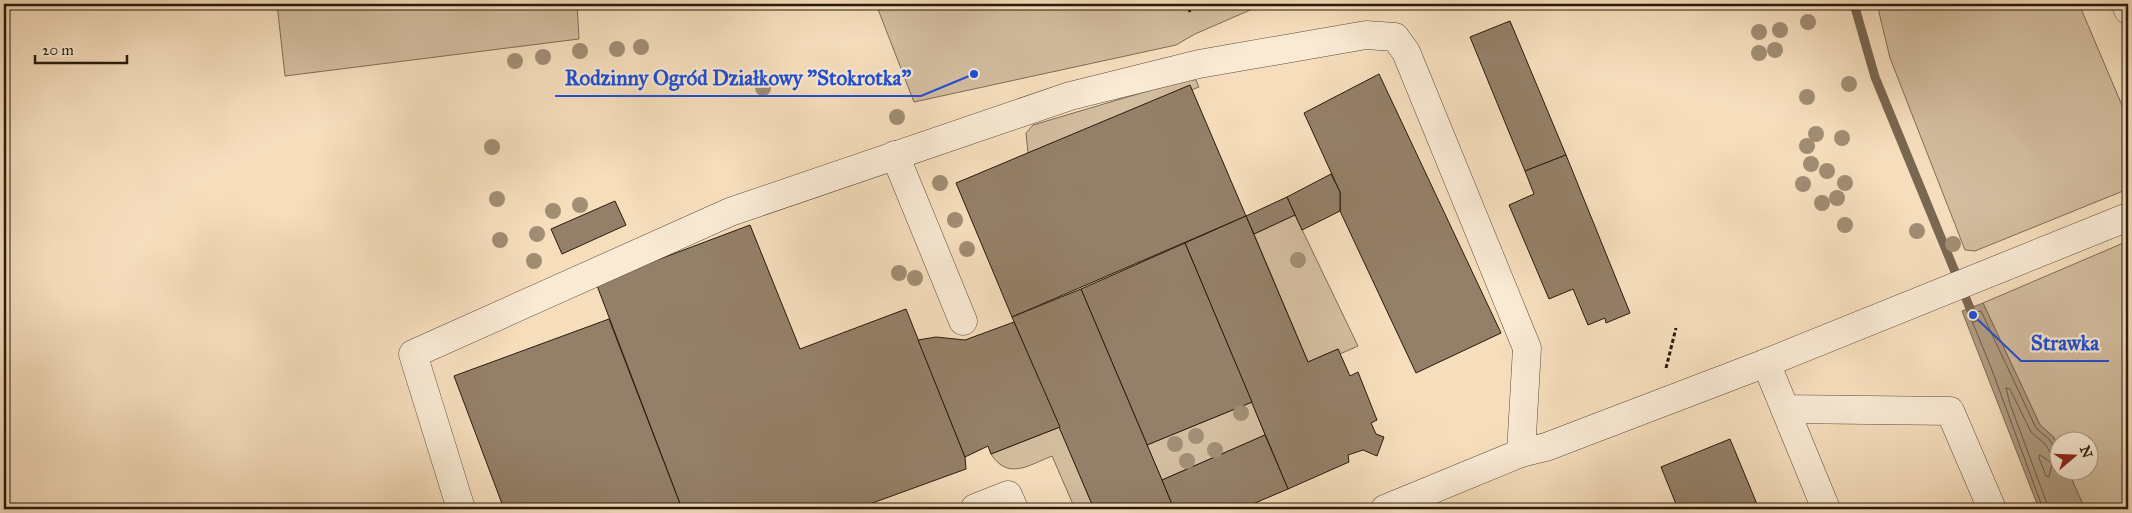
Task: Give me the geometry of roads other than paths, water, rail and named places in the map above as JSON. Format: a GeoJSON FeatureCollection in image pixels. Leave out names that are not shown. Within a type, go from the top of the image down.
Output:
{"type":"FeatureCollection","features":[{"type":"Feature","properties":{"kind":"street"},"geometry":{"type":"LineString","coordinates":[[2126,4],[2128,10]]}},
{"type":"Feature","properties":{"kind":"street"},"geometry":{"type":"LineString","coordinates":[[461,509],[413,354],[730,212],[1070,96],[1199,64],[1366,35],[1395,37],[1406,52],[1527,348],[1520,453]]}},
{"type":"Feature","properties":{"kind":"street"},"geometry":{"type":"LineString","coordinates":[[894,155],[963,321]]}},
{"type":"Feature","properties":{"kind":"street"},"geometry":{"type":"LineString","coordinates":[[1385,509],[1520,453],[1546,447],[1766,363],[2128,217]]}},
{"type":"Feature","properties":{"kind":"street"},"geometry":{"type":"LineString","coordinates":[[1766,363],[1826,509]]}},
{"type":"Feature","properties":{"kind":"street"},"geometry":{"type":"LineString","coordinates":[[1785,409],[1950,411],[1992,509]]}},
{"type":"Feature","properties":{"kind":"street"},"geometry":{"type":"LineString","coordinates":[[975,508],[1008,495],[1014,509]]}},
{"type":"Feature","properties":{"kind":"water"},"geometry":{"type":"Polygon","coordinates":[[[1983,303],[2040,425],[2050,434],[2050,480],[2072,480],[2085,509],[2039,509],[1962,311],[1983,303]]]}},
{"type":"Feature","properties":{"kind":"waterway"},"geometry":{"type":"LineString","coordinates":[[1854,4],[1875,77],[1974,318]]}},
{"type":"Feature","properties":{"kind":"place","name":"Rodzinny Ogród Działkowy \"Stokrotka\""},"geometry":{"type":"Point","coordinates":[974,74]}},
{"type":"Feature","properties":{"kind":"place","name":"Strawka"},"geometry":{"type":"Point","coordinates":[1973,315]}}]}
